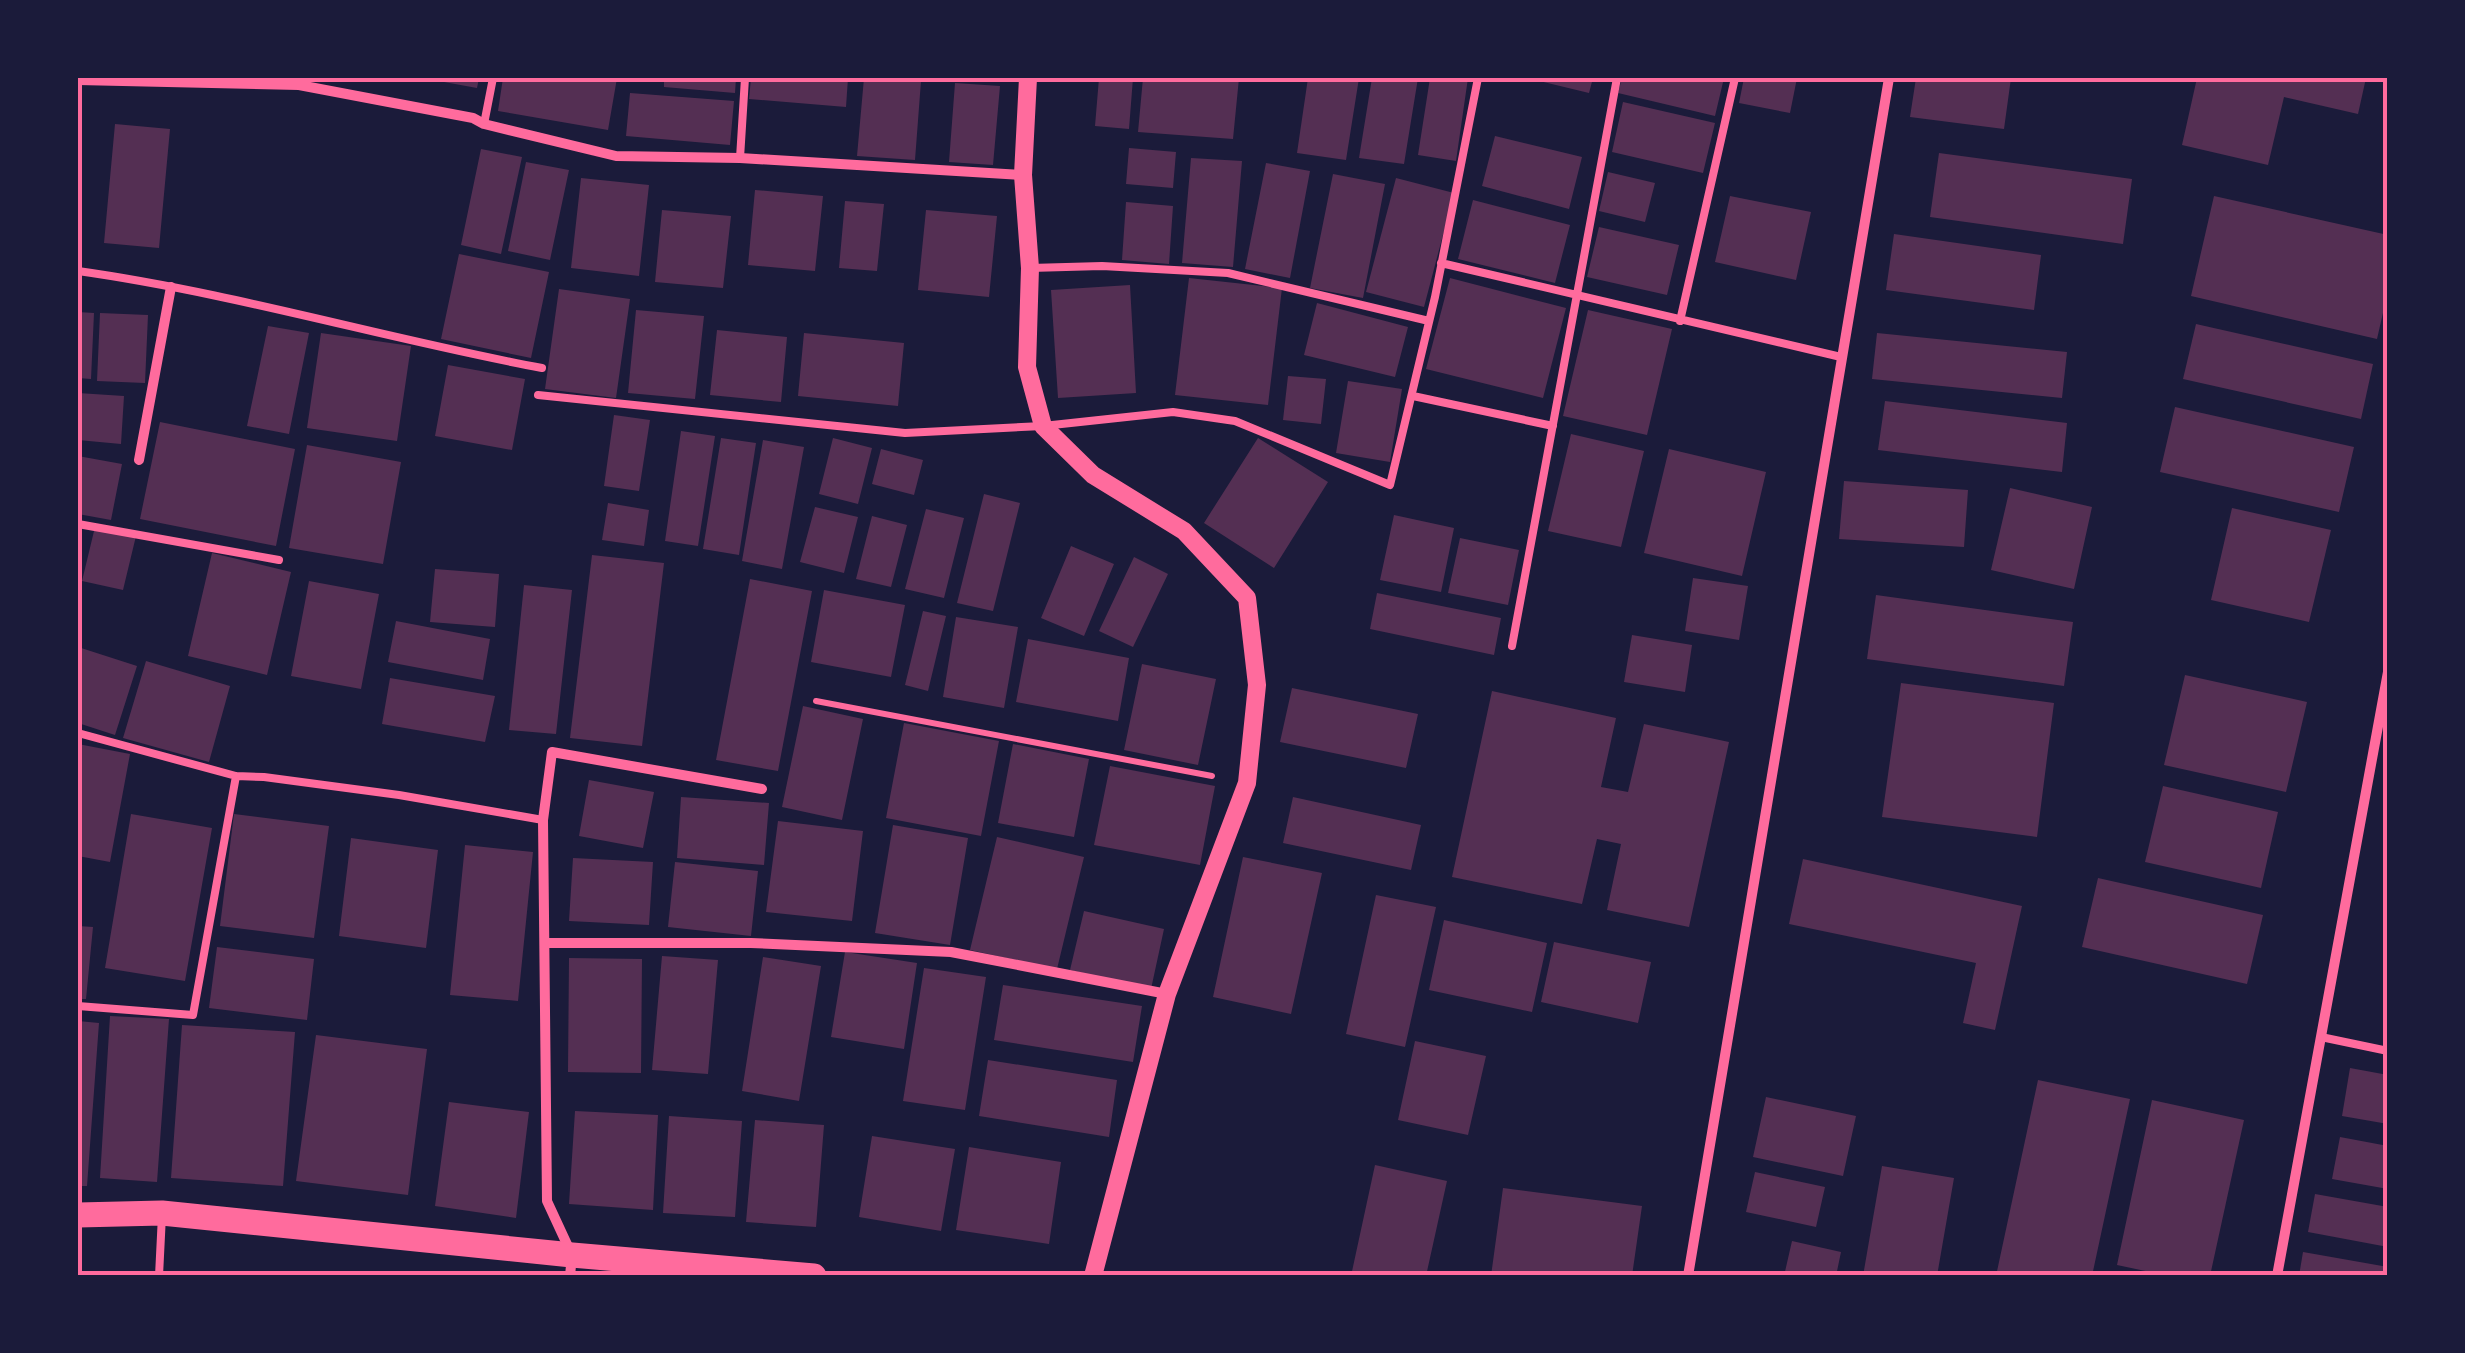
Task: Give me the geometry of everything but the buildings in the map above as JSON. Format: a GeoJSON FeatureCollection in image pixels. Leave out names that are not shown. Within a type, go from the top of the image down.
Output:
{"type":"FeatureCollection","features":[{"type":"Feature","properties":{"kind":"main road"},"geometry":{"type":"LineString","coordinates":[[78,1215],[162,1213],[571,1265],[814,1276]]}},
{"type":"Feature","properties":{"kind":"street"},"geometry":{"type":"LineString","coordinates":[[1028,78],[1023,175],[1030,268],[1027,366],[1043,426],[1093,476],[1184,531],[1247,598],[1257,685],[1247,782],[1167,994],[1093,1276]]}},
{"type":"Feature","properties":{"kind":"street"},"geometry":{"type":"LineString","coordinates":[[1688,1276],[1889,78]]}},
{"type":"Feature","properties":{"kind":"street"},"geometry":{"type":"LineString","coordinates":[[78,80],[299,85],[473,118],[616,156],[740,158],[1023,175]]}},
{"type":"Feature","properties":{"kind":"street"},"geometry":{"type":"LineString","coordinates":[[140,460],[171,286]]}},
{"type":"Feature","properties":{"kind":"street"},"geometry":{"type":"LineString","coordinates":[[2277,1276],[2388,672]]}},
{"type":"Feature","properties":{"kind":"street"},"geometry":{"type":"LineString","coordinates":[[571,1265],[547,1201],[543,820],[552,752],[762,789]]}},
{"type":"Feature","properties":{"kind":"street"},"geometry":{"type":"LineString","coordinates":[[546,943],[751,943],[951,952],[1167,994]]}},
{"type":"Feature","properties":{"kind":"lane"},"geometry":{"type":"LineString","coordinates":[[484,124],[493,78]]}},
{"type":"Feature","properties":{"kind":"lane"},"geometry":{"type":"LineString","coordinates":[[740,158],[745,78]]}},
{"type":"Feature","properties":{"kind":"lane"},"geometry":{"type":"LineString","coordinates":[[538,396],[905,433],[1043,426],[1173,412],[1236,421],[1390,485],[1430,321],[1478,78]]}},
{"type":"Feature","properties":{"kind":"lane"},"geometry":{"type":"LineString","coordinates":[[1512,646],[1617,78]]}},
{"type":"Feature","properties":{"kind":"lane"},"geometry":{"type":"LineString","coordinates":[[1680,321],[1735,78]]}},
{"type":"Feature","properties":{"kind":"lane"},"geometry":{"type":"LineString","coordinates":[[1441,264],[1842,357]]}},
{"type":"Feature","properties":{"kind":"lane"},"geometry":{"type":"LineString","coordinates":[[1030,268],[1102,266],[1228,273],[1430,321]]}},
{"type":"Feature","properties":{"kind":"lane"},"geometry":{"type":"LineString","coordinates":[[78,270],[171,286],[542,368]]}},
{"type":"Feature","properties":{"kind":"lane"},"geometry":{"type":"LineString","coordinates":[[1413,396],[1553,426]]}},
{"type":"Feature","properties":{"kind":"lane"},"geometry":{"type":"LineString","coordinates":[[78,524],[279,560]]}},
{"type":"Feature","properties":{"kind":"lane"},"geometry":{"type":"LineString","coordinates":[[78,734],[236,776],[264,776],[399,795],[543,820]]}},
{"type":"Feature","properties":{"kind":"lane"},"geometry":{"type":"LineString","coordinates":[[78,1006],[193,1015],[236,776]]}},
{"type":"Feature","properties":{"kind":"lane"},"geometry":{"type":"LineString","coordinates":[[2320,1038],[2388,1051]]}},
{"type":"Feature","properties":{"kind":"lane"},"geometry":{"type":"LineString","coordinates":[[159,1276],[162,1213]]}},
{"type":"Feature","properties":{"kind":"path"},"geometry":{"type":"LineString","coordinates":[[816,701],[1247,782]]}}]}
